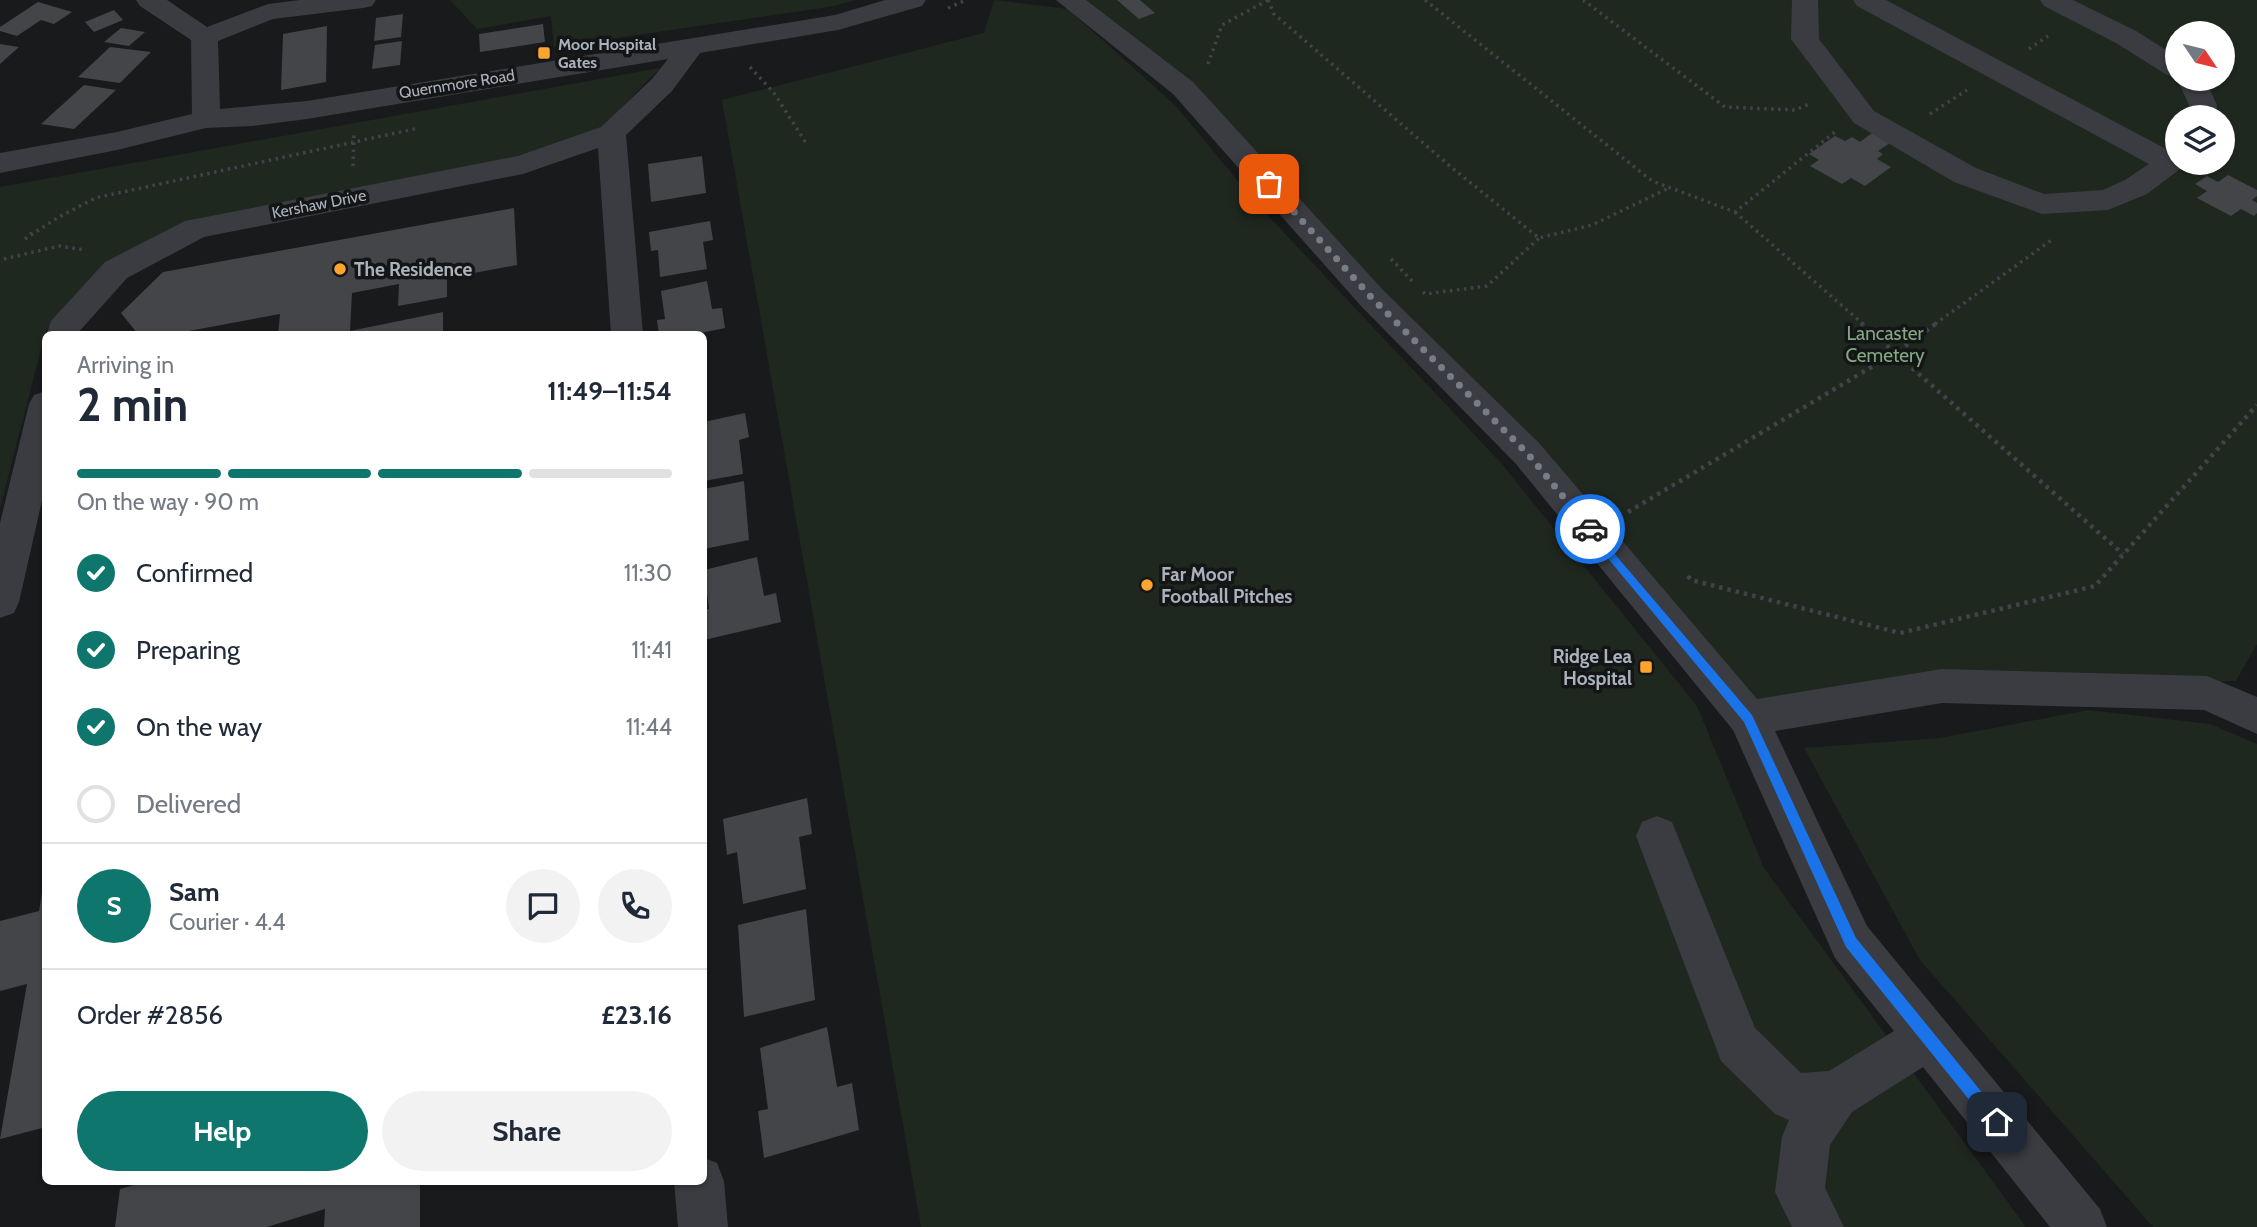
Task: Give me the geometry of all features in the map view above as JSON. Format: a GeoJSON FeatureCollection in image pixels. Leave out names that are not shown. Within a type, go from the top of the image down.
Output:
{"type":"FeatureCollection","features":[{"type":"Feature","properties":{"kind":"street"},"geometry":{"type":"LineString","coordinates":[[149,0],[204,37]]}},
{"type":"Feature","properties":{"kind":"street"},"geometry":{"type":"LineString","coordinates":[[204,37],[268,12],[363,0]]}},
{"type":"Feature","properties":{"kind":"street","name":"Quernmore Road"},"geometry":{"type":"LineString","coordinates":[[0,163],[117,141],[206,119],[253,117],[307,110],[838,22],[913,0]]}},
{"type":"Feature","properties":{"kind":"street"},"geometry":{"type":"LineString","coordinates":[[1069,0],[1183,88],[1372,298],[1528,454],[1748,718],[1851,942],[2082,1227]]}},
{"type":"Feature","properties":{"kind":"street"},"geometry":{"type":"LineString","coordinates":[[1805,0],[1805,39],[1864,117],[1965,175],[2042,204],[2108,200],[2136,187],[2165,166]]}},
{"type":"Feature","properties":{"kind":"street"},"geometry":{"type":"LineString","coordinates":[[1866,0],[2165,155]]}},
{"type":"Feature","properties":{"kind":"street"},"geometry":{"type":"LineString","coordinates":[[2053,0],[2126,37],[2165,61]]}},
{"type":"Feature","properties":{"kind":"street"},"geometry":{"type":"LineString","coordinates":[[204,37],[206,119]]}},
{"type":"Feature","properties":{"kind":"street","name":"Kershaw Drive"},"geometry":{"type":"LineString","coordinates":[[62,331],[116,270],[196,228],[523,164],[611,133],[662,85],[691,46]]}},
{"type":"Feature","properties":{"kind":"street"},"geometry":{"type":"LineString","coordinates":[[611,133],[627,331]]}},
{"type":"Feature","properties":{"kind":"street"},"geometry":{"type":"LineString","coordinates":[[0,603],[42,421]]}},
{"type":"Feature","properties":{"kind":"street"},"geometry":{"type":"LineString","coordinates":[[1748,718],[1942,687],[2207,693],[2257,716]]}},
{"type":"Feature","properties":{"kind":"street"},"geometry":{"type":"LineString","coordinates":[[1657,836],[1738,1044],[1792,1097],[1835,1095]]}},
{"type":"Feature","properties":{"kind":"street"},"geometry":{"type":"LineString","coordinates":[[1819,1227],[1800,1192],[1806,1137],[1835,1095],[1928,1038]]}},
{"type":"Feature","properties":{"kind":"street"},"geometry":{"type":"LineString","coordinates":[[699,1185],[703,1227]]}},
{"type":"Feature","properties":{"kind":"path"},"geometry":{"type":"LineString","coordinates":[[1206,70],[1222,25],[1268,0],[1274,14],[1451,167],[1539,238]]}},
{"type":"Feature","properties":{"kind":"path"},"geometry":{"type":"LineString","coordinates":[[1425,0],[1652,181],[1735,212],[2123,554]]}},
{"type":"Feature","properties":{"kind":"path"},"geometry":{"type":"LineString","coordinates":[[1583,0],[1725,107],[1795,110],[1825,98],[1864,117]]}},
{"type":"Feature","properties":{"kind":"path"},"geometry":{"type":"LineString","coordinates":[[727,40],[775,93],[806,143]]}},
{"type":"Feature","properties":{"kind":"path"},"geometry":{"type":"LineString","coordinates":[[1735,212],[1803,155],[1837,131],[1864,117]]}},
{"type":"Feature","properties":{"kind":"path"},"geometry":{"type":"LineString","coordinates":[[17,244],[54,217],[95,198],[423,127]]}},
{"type":"Feature","properties":{"kind":"path"},"geometry":{"type":"LineString","coordinates":[[352,142],[354,164]]}},
{"type":"Feature","properties":{"kind":"path"},"geometry":{"type":"LineString","coordinates":[[1425,294],[1487,286],[1539,238],[1591,225],[1669,187]]}},
{"type":"Feature","properties":{"kind":"path"},"geometry":{"type":"LineString","coordinates":[[1635,523],[1626,513],[1895,353],[2108,200]]}},
{"type":"Feature","properties":{"kind":"path"},"geometry":{"type":"LineString","coordinates":[[0,260],[60,246],[96,252],[116,270]]}},
{"type":"Feature","properties":{"kind":"path"},"geometry":{"type":"LineString","coordinates":[[0,260],[9,252]]}},
{"type":"Feature","properties":{"kind":"path"},"geometry":{"type":"LineString","coordinates":[[1387,254],[1433,304]]}},
{"type":"Feature","properties":{"kind":"path"},"geometry":{"type":"LineString","coordinates":[[1682,570],[1692,580],[1900,633],[2095,586],[2257,405]]}},
{"type":"Feature","properties":{"kind":"green space"},"geometry":{"type":"Polygon","coordinates":[[[450,0],[856,0],[829,7],[554,47],[551,16],[477,29],[450,0]]]}},
{"type":"Feature","properties":{"kind":"green space","name":"Far Moor Football Pitches"},"geometry":{"type":"Polygon","coordinates":[[[994,0],[1068,9],[1176,106],[1256,203],[1501,463],[1697,706],[1764,868],[2026,1227],[921,1227],[722,100],[984,33],[994,0]]]}},
{"type":"Feature","properties":{"kind":"green space","name":"Lancaster Cemetery"},"geometry":{"type":"Polygon","coordinates":[[[1069,0],[2257,0],[2257,644],[2236,681],[1942,686],[1748,718],[1183,88],[1069,0]]]}},
{"type":"Feature","properties":{"kind":"green space"},"geometry":{"type":"Polygon","coordinates":[[[660,68],[602,128],[520,157],[195,220],[107,263],[46,331],[42,331],[42,345],[0,508],[0,187],[660,68]]]}},
{"type":"Feature","properties":{"kind":"green space"},"geometry":{"type":"Polygon","coordinates":[[[2089,710],[2210,724],[2257,744],[2257,1227],[2153,1227],[1920,960],[1804,748],[1940,738],[2089,710]]]}},
{"type":"Feature","properties":{"kind":"building"},"geometry":{"type":"Polygon","coordinates":[[[1117,0],[1140,0],[1155,13],[1139,19],[1117,0]]]}},
{"type":"Feature","properties":{"kind":"building"},"geometry":{"type":"Polygon","coordinates":[[[38,2],[72,12],[54,24],[41,20],[17,36],[0,31],[0,27],[38,2]]]}},
{"type":"Feature","properties":{"kind":"building"},"geometry":{"type":"Polygon","coordinates":[[[114,10],[123,20],[94,32],[85,22],[114,10]]]}},
{"type":"Feature","properties":{"kind":"building"},"geometry":{"type":"Polygon","coordinates":[[[403,14],[401,37],[374,41],[376,18],[403,14]]]}},
{"type":"Feature","properties":{"kind":"building"},"geometry":{"type":"Polygon","coordinates":[[[543,24],[545,42],[480,52],[479,34],[543,24]]]}},
{"type":"Feature","properties":{"kind":"building"},"geometry":{"type":"Polygon","coordinates":[[[327,26],[326,82],[281,90],[283,34],[327,26]]]}},
{"type":"Feature","properties":{"kind":"building"},"geometry":{"type":"Polygon","coordinates":[[[121,28],[145,32],[129,46],[104,42],[121,28]]]}},
{"type":"Feature","properties":{"kind":"building"},"geometry":{"type":"Polygon","coordinates":[[[402,41],[400,65],[372,69],[375,45],[402,41]]]}},
{"type":"Feature","properties":{"kind":"building"},"geometry":{"type":"Polygon","coordinates":[[[0,44],[19,47],[0,64],[0,44]]]}},
{"type":"Feature","properties":{"kind":"building"},"geometry":{"type":"Polygon","coordinates":[[[110,47],[151,52],[120,83],[78,77],[110,47]]]}},
{"type":"Feature","properties":{"kind":"building"},"geometry":{"type":"Polygon","coordinates":[[[84,85],[116,90],[74,129],[41,124],[84,85]]]}},
{"type":"Feature","properties":{"kind":"building"},"geometry":{"type":"Polygon","coordinates":[[[1872,133],[1890,143],[1878,151],[1883,154],[1877,159],[1891,167],[1865,186],[1851,178],[1842,184],[1810,166],[1819,160],[1809,154],[1835,136],[1845,141],[1852,137],[1860,142],[1872,133]]]}},
{"type":"Feature","properties":{"kind":"building"},"geometry":{"type":"Polygon","coordinates":[[[702,156],[706,193],[651,202],[648,164],[702,156]]]}},
{"type":"Feature","properties":{"kind":"building"},"geometry":{"type":"Polygon","coordinates":[[[2228,175],[2257,190],[2257,196],[2252,200],[2257,203],[2257,213],[2254,216],[2241,209],[2231,216],[2197,198],[2207,191],[2195,184],[2207,176],[2218,182],[2228,175]]]}},
{"type":"Feature","properties":{"kind":"building","name":"The Residence"},"geometry":{"type":"Polygon","coordinates":[[[514,208],[517,265],[447,278],[447,297],[398,306],[399,284],[352,293],[350,331],[278,331],[280,314],[189,331],[136,331],[121,313],[163,272],[514,208]]]}},
{"type":"Feature","properties":{"kind":"building"},"geometry":{"type":"Polygon","coordinates":[[[710,221],[713,240],[703,242],[707,269],[660,277],[658,250],[651,251],[649,232],[710,221]]]}},
{"type":"Feature","properties":{"kind":"building"},"geometry":{"type":"Polygon","coordinates":[[[707,281],[712,309],[722,308],[725,328],[707,332],[659,331],[657,320],[665,319],[661,291],[707,281]]]}},
{"type":"Feature","properties":{"kind":"building","name":"The Residence"},"geometry":{"type":"Polygon","coordinates":[[[443,312],[443,331],[350,331],[443,312]]]}},
{"type":"Feature","properties":{"kind":"building"},"geometry":{"type":"Polygon","coordinates":[[[745,413],[749,437],[739,440],[743,474],[707,480],[707,421],[745,413]]]}},
{"type":"Feature","properties":{"kind":"building"},"geometry":{"type":"Polygon","coordinates":[[[744,481],[749,540],[707,548],[707,488],[744,481]]]}},
{"type":"Feature","properties":{"kind":"building"},"geometry":{"type":"Polygon","coordinates":[[[757,557],[764,596],[776,593],[781,622],[707,639],[707,569],[757,557]]]}},
{"type":"Feature","properties":{"kind":"building"},"geometry":{"type":"Polygon","coordinates":[[[807,798],[812,834],[799,837],[806,889],[743,904],[737,852],[727,855],[723,819],[807,798]]]}},
{"type":"Feature","properties":{"kind":"building"},"geometry":{"type":"Polygon","coordinates":[[[42,893],[42,1128],[0,1139],[27,984],[0,991],[0,921],[39,911],[42,893]]]}},
{"type":"Feature","properties":{"kind":"building"},"geometry":{"type":"Polygon","coordinates":[[[806,909],[815,1000],[744,1017],[738,925],[806,909]]]}},
{"type":"Feature","properties":{"kind":"building"},"geometry":{"type":"Polygon","coordinates":[[[827,1027],[837,1087],[852,1083],[859,1130],[764,1158],[758,1111],[768,1109],[760,1048],[827,1027]]]}},
{"type":"Feature","properties":{"kind":"building"},"geometry":{"type":"Polygon","coordinates":[[[134,1185],[420,1185],[420,1227],[324,1227],[325,1209],[267,1227],[115,1227],[120,1189],[134,1185]]]}},
{"type":"Feature","properties":{"kind":"way so far"},"geometry":{"type":"LineString","coordinates":[[1269,184],[1372,298],[1528,454],[1590,529]]}},
{"type":"Feature","properties":{"kind":"place","name":"Moor Hospital Gates"},"geometry":{"type":"Point","coordinates":[544,53]}},
{"type":"Feature","properties":{"kind":"place","name":"The Residence"},"geometry":{"type":"Point","coordinates":[340,269]}},
{"type":"Feature","properties":{"kind":"place","name":"Far Moor Football Pitches"},"geometry":{"type":"Point","coordinates":[1147,585]}},
{"type":"Feature","properties":{"kind":"place","name":"Ridge Lea Hospital"},"geometry":{"type":"Point","coordinates":[1646,667]}},
{"type":"Feature","properties":{"kind":"route"},"geometry":{"type":"LineString","coordinates":[[1590,529],[1748,718],[1851,942],[1997,1122]]}}]}
